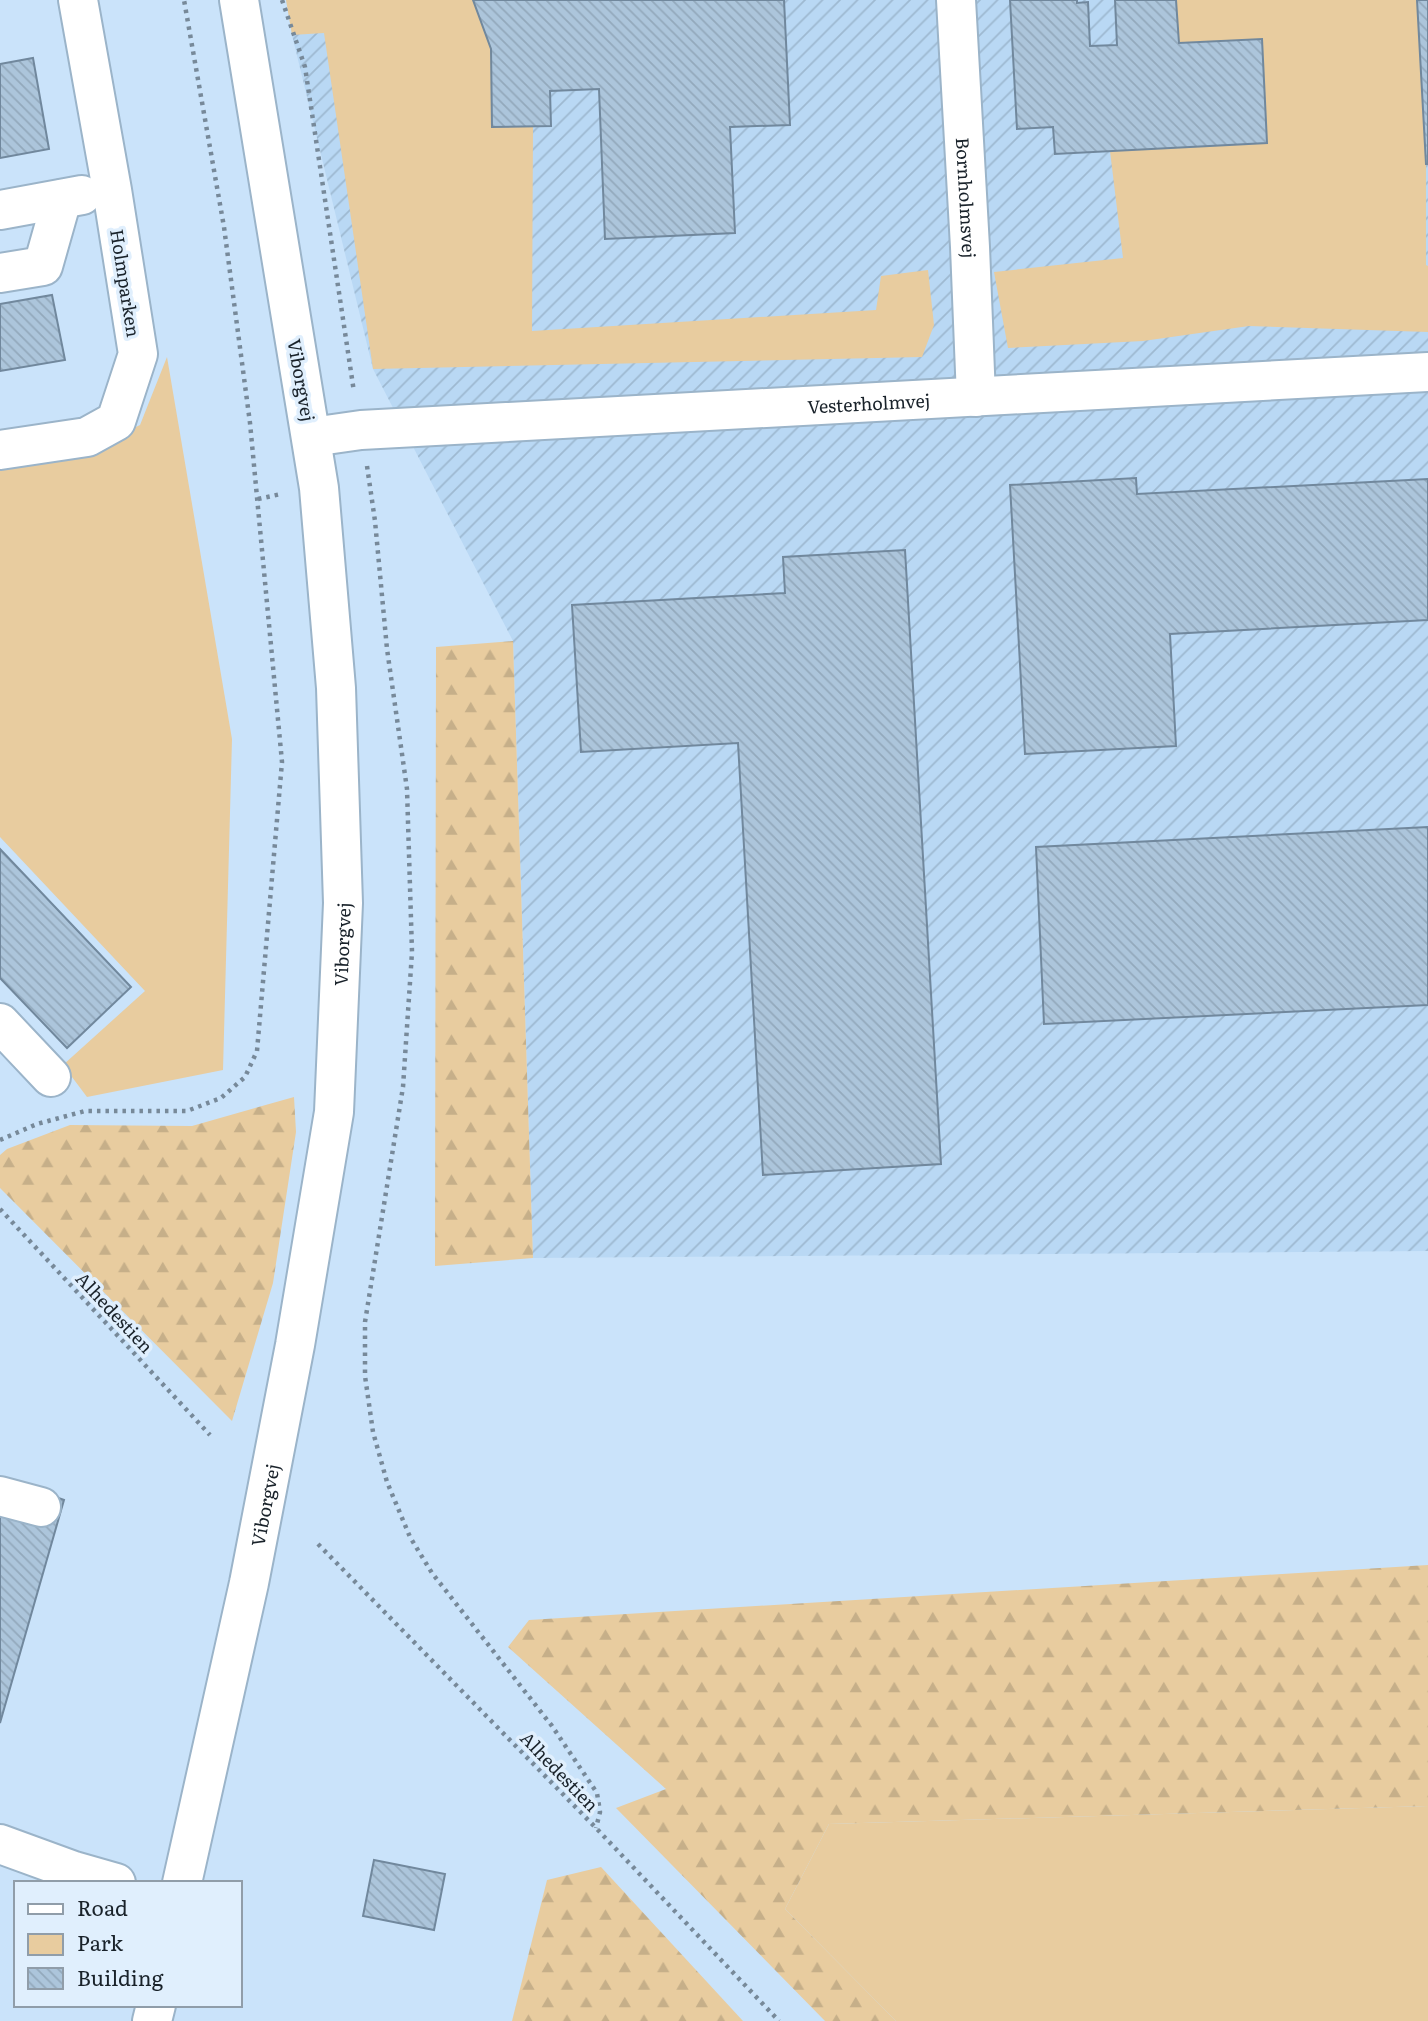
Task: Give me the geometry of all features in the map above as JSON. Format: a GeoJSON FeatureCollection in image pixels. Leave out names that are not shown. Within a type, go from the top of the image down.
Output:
{"type":"FeatureCollection","features":[{"type":"Feature","properties":{"kind":"street","name":"Holmparken"},"geometry":{"type":"LineString","coordinates":[[0,450],[87,437],[116,421],[138,354],[78,0]]}},
{"type":"Feature","properties":{"kind":"street","name":"Viborgvej"},"geometry":{"type":"LineString","coordinates":[[182,1881],[249,1583],[295,1345],[334,1112],[343,889],[336,688],[319,488],[239,0]]}},
{"type":"Feature","properties":{"kind":"street","name":"Bornholmsvej"},"geometry":{"type":"LineString","coordinates":[[956,0],[976,397]]}},
{"type":"Feature","properties":{"kind":"street"},"geometry":{"type":"LineString","coordinates":[[0,210],[111,190]]}},
{"type":"Feature","properties":{"kind":"street"},"geometry":{"type":"LineString","coordinates":[[0,274],[43,266],[62,198]]}},
{"type":"Feature","properties":{"kind":"street","name":"Vesterholmvej"},"geometry":{"type":"LineString","coordinates":[[312,437],[361,430],[1428,372]]}},
{"type":"Feature","properties":{"kind":"street"},"geometry":{"type":"LineString","coordinates":[[0,1023],[51,1077]]}},
{"type":"Feature","properties":{"kind":"street"},"geometry":{"type":"LineString","coordinates":[[0,1496],[41,1507]]}},
{"type":"Feature","properties":{"kind":"street"},"geometry":{"type":"LineString","coordinates":[[0,1844],[109,1881]]}},
{"type":"Feature","properties":{"kind":"path"},"geometry":{"type":"LineString","coordinates":[[0,1140],[37,1124],[85,1111],[187,1111],[221,1098],[245,1077],[257,1051],[282,762],[253,447],[224,227],[184,0]]}},
{"type":"Feature","properties":{"kind":"path"},"geometry":{"type":"LineString","coordinates":[[282,0],[305,66],[375,521],[387,649],[407,789],[412,952],[403,1087],[365,1322],[365,1376],[373,1432],[387,1482],[410,1537],[432,1573],[552,1726],[597,1793],[600,1812],[596,1828]]}},
{"type":"Feature","properties":{"kind":"path","name":"Alhedestien"},"geometry":{"type":"LineString","coordinates":[[0,1209],[210,1435]]}},
{"type":"Feature","properties":{"kind":"path","name":"Alhedestien"},"geometry":{"type":"LineString","coordinates":[[318,1544],[596,1828],[779,2021]]}},
{"type":"Feature","properties":{"kind":"shaded area"},"geometry":{"type":"Polygon","coordinates":[[[286,0],[1428,0],[1428,1251],[533,1258],[513,641],[373,369],[292,35],[286,0]]]}},
{"type":"Feature","properties":{"kind":"green space"},"geometry":{"type":"Polygon","coordinates":[[[286,0],[473,0],[491,49],[492,127],[533,127],[532,331],[876,310],[881,276],[928,270],[934,325],[922,357],[373,369],[324,33],[292,35],[286,0]]]}},
{"type":"Feature","properties":{"kind":"green space"},"geometry":{"type":"Polygon","coordinates":[[[1176,0],[1417,0],[1426,164],[1428,332],[1249,326],[1143,341],[1008,348],[994,272],[1123,258],[1110,151],[1267,142],[1262,39],[1179,43],[1176,0]]]}},
{"type":"Feature","properties":{"kind":"green space"},"geometry":{"type":"Polygon","coordinates":[[[167,357],[232,739],[223,1070],[87,1097],[63,1065],[145,991],[0,837],[0,469],[81,454],[140,425],[167,357]]]}},
{"type":"Feature","properties":{"kind":"green space"},"geometry":{"type":"Polygon","coordinates":[[[513,641],[533,1258],[435,1266],[436,647],[513,641]]]}},
{"type":"Feature","properties":{"kind":"green space"},"geometry":{"type":"Polygon","coordinates":[[[294,1097],[296,1132],[273,1283],[232,1421],[0,1188],[0,1155],[7,1149],[70,1125],[192,1126],[294,1097]]]}},
{"type":"Feature","properties":{"kind":"green space"},"geometry":{"type":"Polygon","coordinates":[[[1428,1565],[1428,1806],[829,1824],[785,1909],[896,2021],[825,2021],[616,1808],[666,1789],[508,1647],[529,1620],[1428,1565]]]}},
{"type":"Feature","properties":{"kind":"green space"},"geometry":{"type":"Polygon","coordinates":[[[1428,1806],[1428,2021],[896,2021],[785,1909],[829,1824],[1428,1806]]]}},
{"type":"Feature","properties":{"kind":"green space"},"geometry":{"type":"Polygon","coordinates":[[[601,1867],[743,2021],[512,2021],[547,1880],[601,1867]]]}},
{"type":"Feature","properties":{"kind":"building"},"geometry":{"type":"Polygon","coordinates":[[[473,0],[784,0],[790,125],[730,127],[735,233],[605,239],[599,89],[550,91],[551,126],[492,127],[491,49],[473,0]]]}},
{"type":"Feature","properties":{"kind":"building"},"geometry":{"type":"Polygon","coordinates":[[[1010,0],[1088,2],[1090,46],[1117,45],[1115,0],[1176,0],[1179,43],[1262,39],[1267,143],[1055,154],[1053,127],[1017,129],[1010,0]]]}},
{"type":"Feature","properties":{"kind":"building"},"geometry":{"type":"Polygon","coordinates":[[[1417,0],[1428,0],[1428,164],[1426,164],[1417,0]]]}},
{"type":"Feature","properties":{"kind":"building"},"geometry":{"type":"Polygon","coordinates":[[[33,58],[49,149],[0,158],[0,64],[33,58]]]}},
{"type":"Feature","properties":{"kind":"building"},"geometry":{"type":"Polygon","coordinates":[[[52,295],[65,360],[0,371],[0,304],[52,295]]]}},
{"type":"Feature","properties":{"kind":"building"},"geometry":{"type":"Polygon","coordinates":[[[1136,478],[1137,494],[1428,479],[1428,620],[1170,634],[1176,746],[1025,754],[1010,485],[1136,478]]]}},
{"type":"Feature","properties":{"kind":"building"},"geometry":{"type":"Polygon","coordinates":[[[905,550],[941,1164],[763,1175],[738,743],[581,752],[572,605],[785,593],[783,557],[905,550]]]}},
{"type":"Feature","properties":{"kind":"building"},"geometry":{"type":"Polygon","coordinates":[[[1428,827],[1428,1005],[1044,1024],[1036,847],[1428,827]]]}},
{"type":"Feature","properties":{"kind":"building"},"geometry":{"type":"Polygon","coordinates":[[[0,849],[131,987],[67,1048],[0,978],[0,849]]]}},
{"type":"Feature","properties":{"kind":"building"},"geometry":{"type":"Polygon","coordinates":[[[44,1493],[64,1500],[0,1723],[0,1509],[44,1493]]]}},
{"type":"Feature","properties":{"kind":"building"},"geometry":{"type":"Polygon","coordinates":[[[374,1860],[445,1874],[434,1930],[363,1916],[374,1860]]]}}]}
